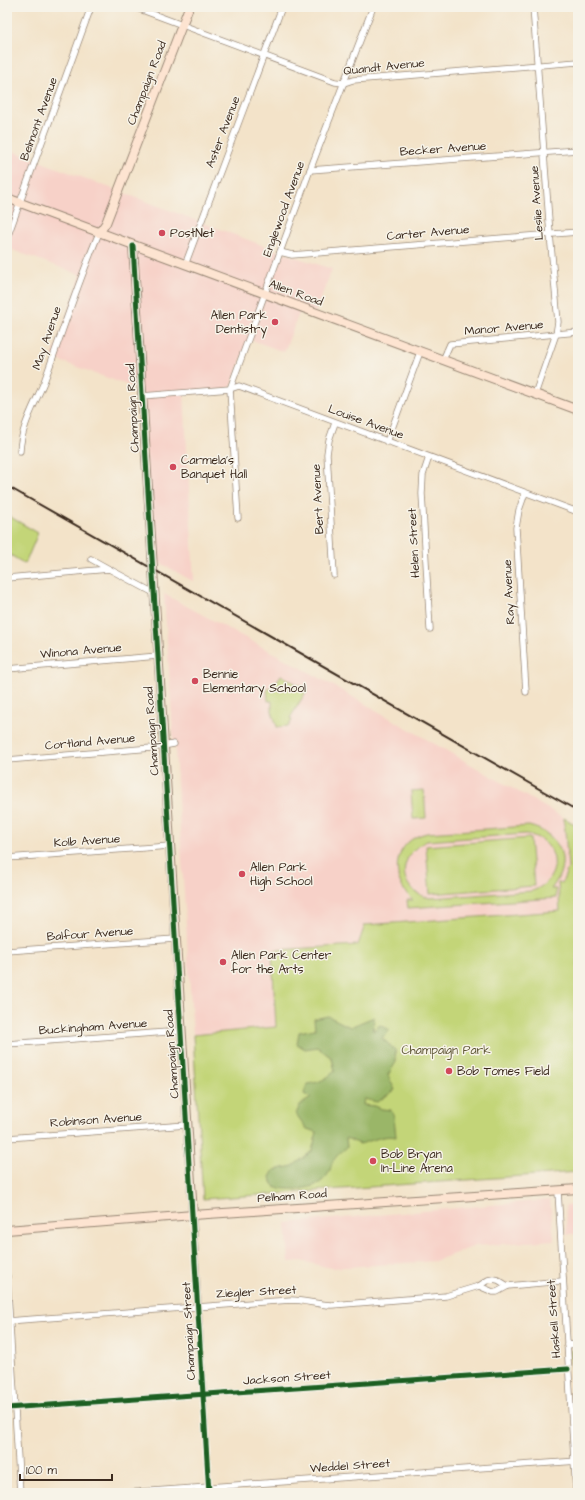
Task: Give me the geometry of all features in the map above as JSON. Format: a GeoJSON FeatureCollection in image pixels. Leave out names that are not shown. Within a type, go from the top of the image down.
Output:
{"type":"FeatureCollection","features":[{"type":"Feature","properties":{"kind":"street","name":"Belmont Avenue"},"geometry":{"type":"LineString","coordinates":[[7,238],[91,7]]}},
{"type":"Feature","properties":{"kind":"street","name":"Quandt Avenue"},"geometry":{"type":"LineString","coordinates":[[134,7],[335,82],[344,83],[353,80],[578,62]]}},
{"type":"Feature","properties":{"kind":"street","name":"Champaign Road"},"geometry":{"type":"LineString","coordinates":[[99,233],[106,223],[189,7]]}},
{"type":"Feature","properties":{"kind":"street","name":"Aster Avenue"},"geometry":{"type":"LineString","coordinates":[[185,265],[282,7]]}},
{"type":"Feature","properties":{"kind":"street","name":"Englewood Avenue"},"geometry":{"type":"LineString","coordinates":[[238,518],[230,390],[310,170],[373,7]]}},
{"type":"Feature","properties":{"kind":"street","name":"Leslie Avenue"},"geometry":{"type":"LineString","coordinates":[[533,7],[558,322],[556,334],[535,394]]}},
{"type":"Feature","properties":{"kind":"street","name":"Becker Avenue"},"geometry":{"type":"LineString","coordinates":[[310,170],[578,150]]}},
{"type":"Feature","properties":{"kind":"street","name":"Allen Road"},"geometry":{"type":"LineString","coordinates":[[7,198],[578,410]]}},
{"type":"Feature","properties":{"kind":"street","name":"Carter Avenue"},"geometry":{"type":"LineString","coordinates":[[280,252],[292,255],[578,232]]}},
{"type":"Feature","properties":{"kind":"street","name":"May Avenue"},"geometry":{"type":"LineString","coordinates":[[20,451],[20,439],[44,382],[81,275],[99,233]]}},
{"type":"Feature","properties":{"kind":"street","name":"Champaign Road"},"geometry":{"type":"LineString","coordinates":[[133,246],[193,1215]]}},
{"type":"Feature","properties":{"kind":"street","name":"Manor Avenue"},"geometry":{"type":"LineString","coordinates":[[443,360],[450,344],[578,332]]}},
{"type":"Feature","properties":{"kind":"street"},"geometry":{"type":"LineString","coordinates":[[387,442],[420,352]]}},
{"type":"Feature","properties":{"kind":"street","name":"Louise Avenue"},"geometry":{"type":"LineString","coordinates":[[142,396],[230,390],[239,386],[578,512]]}},
{"type":"Feature","properties":{"kind":"street","name":"Bert Avenue"},"geometry":{"type":"LineString","coordinates":[[334,575],[327,454],[329,440],[335,422]]}},
{"type":"Feature","properties":{"kind":"street","name":"Helen Street"},"geometry":{"type":"LineString","coordinates":[[429,457],[423,475],[422,494],[430,629]]}},
{"type":"Feature","properties":{"kind":"street","name":"Ray Avenue"},"geometry":{"type":"LineString","coordinates":[[525,493],[519,510],[516,528],[526,692]]}},
{"type":"Feature","properties":{"kind":"street"},"geometry":{"type":"LineString","coordinates":[[91,559],[154,593]]}},
{"type":"Feature","properties":{"kind":"street"},"geometry":{"type":"LineString","coordinates":[[7,578],[109,570]]}},
{"type":"Feature","properties":{"kind":"street","name":"Winona Avenue"},"geometry":{"type":"LineString","coordinates":[[7,669],[158,656]]}},
{"type":"Feature","properties":{"kind":"street","name":"Cortland Avenue"},"geometry":{"type":"LineString","coordinates":[[7,760],[174,744]]}},
{"type":"Feature","properties":{"kind":"street","name":"Kolb Avenue"},"geometry":{"type":"LineString","coordinates":[[7,858],[170,846]]}},
{"type":"Feature","properties":{"kind":"street","name":"Balfour Avenue"},"geometry":{"type":"LineString","coordinates":[[7,951],[175,939]]}},
{"type":"Feature","properties":{"kind":"street","name":"Buckingham Avenue"},"geometry":{"type":"LineString","coordinates":[[7,1044],[181,1031]]}},
{"type":"Feature","properties":{"kind":"street","name":"Robinson Avenue"},"geometry":{"type":"LineString","coordinates":[[7,1138],[187,1125]]}},
{"type":"Feature","properties":{"kind":"street","name":"Pelham Road"},"geometry":{"type":"LineString","coordinates":[[7,1230],[193,1215],[578,1189]]}},
{"type":"Feature","properties":{"kind":"street","name":"Haskell Street"},"geometry":{"type":"LineString","coordinates":[[558,1191],[562,1281],[576,1461],[576,1493]]}},
{"type":"Feature","properties":{"kind":"street","name":"Champaign Street"},"geometry":{"type":"LineString","coordinates":[[193,1215],[208,1490]]}},
{"type":"Feature","properties":{"kind":"street"},"geometry":{"type":"LineString","coordinates":[[7,1276],[8,1320],[20,1493]]}},
{"type":"Feature","properties":{"kind":"street","name":"Ziegler Street"},"geometry":{"type":"LineString","coordinates":[[8,1320],[291,1300],[302,1300],[323,1305],[332,1305],[446,1296],[480,1286],[488,1280],[493,1279],[498,1280],[508,1286]]}},
{"type":"Feature","properties":{"kind":"street","name":"Ziegler Street"},"geometry":{"type":"LineString","coordinates":[[480,1286],[493,1292],[497,1292],[508,1286],[562,1281]]}},
{"type":"Feature","properties":{"kind":"street"},"geometry":{"type":"LineString","coordinates":[[567,1345],[578,1344]]}},
{"type":"Feature","properties":{"kind":"street","name":"Jackson Street"},"geometry":{"type":"LineString","coordinates":[[7,1408],[568,1369]]}},
{"type":"Feature","properties":{"kind":"street","name":"Weddel Street"},"geometry":{"type":"LineString","coordinates":[[124,1493],[208,1490],[576,1461]]}},
{"type":"Feature","properties":{"kind":"shaded area"},"geometry":{"type":"Polygon","coordinates":[[[7,149],[280,252],[332,269],[315,313],[301,308],[284,352],[249,339],[230,389],[184,393],[194,582],[152,558],[141,390],[52,358],[81,275],[7,248],[7,149]]]}},
{"type":"Feature","properties":{"kind":"shaded area"},"geometry":{"type":"Polygon","coordinates":[[[164,594],[318,677],[564,818],[568,868],[562,883],[558,883],[560,911],[365,925],[358,945],[275,950],[272,954],[276,1027],[193,1035],[176,748],[174,748],[164,594]]]}},
{"type":"Feature","properties":{"kind":"shaded area"},"geometry":{"type":"Polygon","coordinates":[[[550,1200],[554,1240],[475,1246],[435,1261],[331,1268],[301,1261],[289,1262],[286,1223],[550,1200]]]}},
{"type":"Feature","properties":{"kind":"shaded area"},"geometry":{"type":"Polygon","coordinates":[[[578,1205],[578,1234],[567,1234],[565,1206],[578,1205]]]}},
{"type":"Feature","properties":{"kind":"green space"},"geometry":{"type":"Polygon","coordinates":[[[7,515],[38,533],[25,564],[7,553],[7,515]]]}},
{"type":"Feature","properties":{"kind":"green space"},"geometry":{"type":"Polygon","coordinates":[[[281,675],[307,690],[290,718],[292,720],[289,726],[277,727],[272,711],[272,701],[268,701],[267,688],[273,687],[281,675]]]}},
{"type":"Feature","properties":{"kind":"green space"},"geometry":{"type":"Polygon","coordinates":[[[424,790],[426,818],[413,819],[411,791],[424,790]]]}},
{"type":"Feature","properties":{"kind":"green space","name":"Champaign Park"},"geometry":{"type":"Polygon","coordinates":[[[564,818],[578,826],[578,1172],[203,1199],[193,1035],[276,1027],[272,954],[275,950],[358,945],[365,925],[560,911],[558,883],[562,883],[568,868],[564,818]]]}},
{"type":"Feature","properties":{"kind":"green space"},"geometry":{"type":"Polygon","coordinates":[[[529,826],[540,830],[549,835],[556,842],[560,850],[562,859],[561,869],[558,879],[551,889],[556,889],[556,898],[408,908],[407,900],[413,900],[405,891],[400,882],[397,871],[398,861],[401,852],[407,843],[416,837],[427,833],[529,826]],[[526,834],[427,841],[417,847],[410,855],[404,872],[406,881],[411,888],[419,894],[430,898],[532,891],[543,885],[550,878],[554,869],[552,852],[546,844],[537,838],[526,834]]]}},
{"type":"Feature","properties":{"kind":"green space"},"geometry":{"type":"Polygon","coordinates":[[[530,838],[534,886],[430,894],[426,846],[530,838]]]}},
{"type":"Feature","properties":{"kind":"green space"},"geometry":{"type":"Polygon","coordinates":[[[328,1016],[350,1027],[374,1017],[373,1031],[380,1025],[390,1030],[382,1038],[395,1050],[396,1062],[388,1075],[395,1090],[377,1102],[364,1099],[363,1105],[391,1110],[394,1117],[396,1137],[383,1137],[360,1144],[346,1138],[347,1147],[335,1158],[325,1178],[319,1183],[306,1188],[298,1189],[276,1188],[272,1184],[270,1177],[274,1170],[293,1166],[312,1151],[317,1132],[307,1129],[296,1114],[300,1105],[311,1098],[304,1094],[307,1084],[322,1080],[335,1071],[332,1058],[317,1047],[305,1049],[297,1044],[299,1032],[315,1029],[314,1019],[328,1016]]]}},
{"type":"Feature","properties":{"kind":"green space"},"geometry":{"type":"Polygon","coordinates":[[[578,1347],[578,1421],[575,1420],[570,1352],[572,1349],[578,1347]]]}},
{"type":"Feature","properties":{"kind":"railway"},"geometry":{"type":"LineString","coordinates":[[7,486],[578,811]]}},
{"type":"Feature","properties":{"kind":"cycle path"},"geometry":{"type":"LineString","coordinates":[[133,246],[209,1493]]}},
{"type":"Feature","properties":{"kind":"cycle path"},"geometry":{"type":"LineString","coordinates":[[7,1408],[568,1369]]}},
{"type":"Feature","properties":{"kind":"place","name":"PostNet"},"geometry":{"type":"Point","coordinates":[162,233]}},
{"type":"Feature","properties":{"kind":"place","name":"Allen Park Dentistry"},"geometry":{"type":"Point","coordinates":[275,322]}},
{"type":"Feature","properties":{"kind":"place","name":"Carmela's Banquet Hall"},"geometry":{"type":"Point","coordinates":[173,467]}},
{"type":"Feature","properties":{"kind":"place","name":"Bennie Elementary School"},"geometry":{"type":"Point","coordinates":[195,681]}},
{"type":"Feature","properties":{"kind":"place","name":"Allen Park High School"},"geometry":{"type":"Point","coordinates":[242,874]}},
{"type":"Feature","properties":{"kind":"place","name":"Allen Park Center for the Arts"},"geometry":{"type":"Point","coordinates":[223,962]}},
{"type":"Feature","properties":{"kind":"place","name":"Bob Tomes Field"},"geometry":{"type":"Point","coordinates":[449,1071]}},
{"type":"Feature","properties":{"kind":"place","name":"Bob Bryan In-Line Arena"},"geometry":{"type":"Point","coordinates":[373,1161]}}]}
